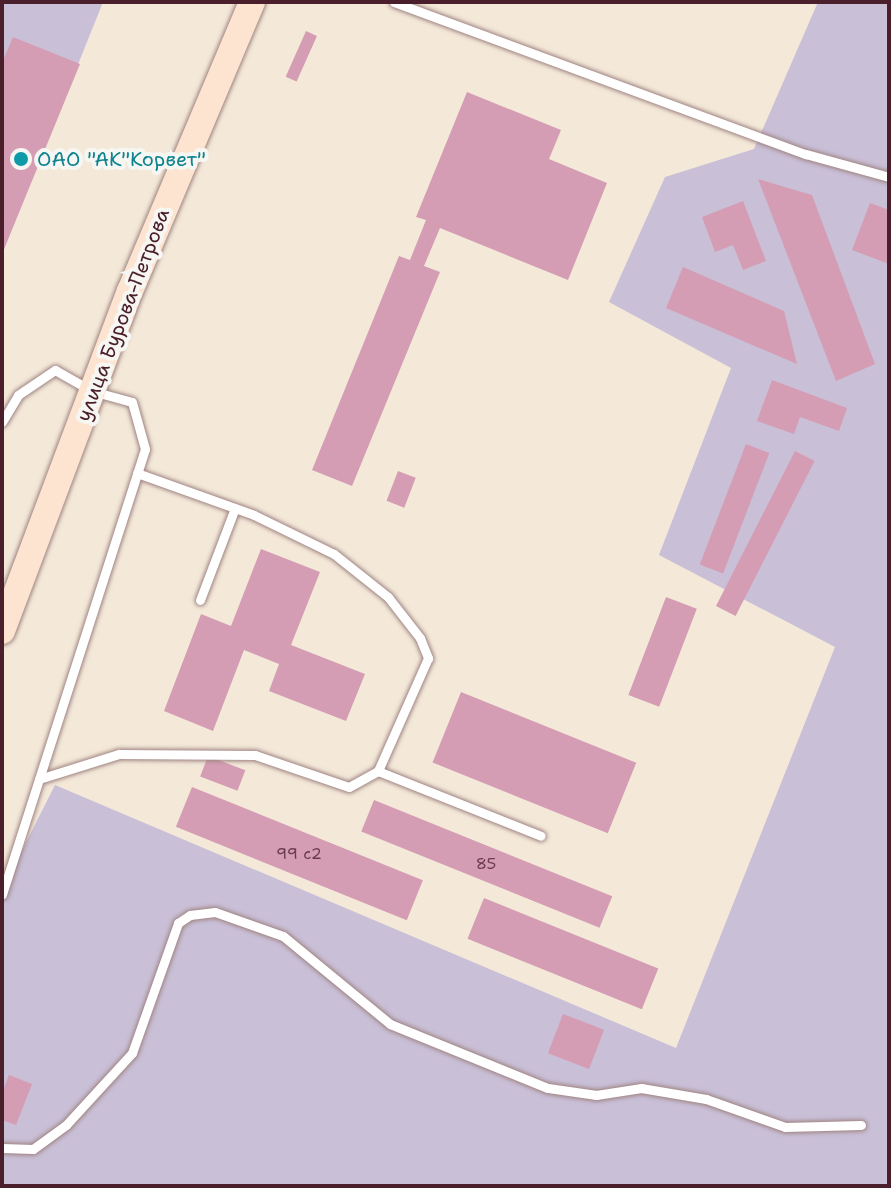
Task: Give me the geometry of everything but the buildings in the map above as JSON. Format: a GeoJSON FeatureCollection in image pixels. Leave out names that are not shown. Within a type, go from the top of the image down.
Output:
{"type":"FeatureCollection","features":[{"type":"Feature","properties":{"kind":"main road","name":"улица Бурова-Петрова"},"geometry":{"type":"LineString","coordinates":[[2,631],[92,391],[252,2]]}},
{"type":"Feature","properties":{"kind":"lane"},"geometry":{"type":"LineString","coordinates":[[394,2],[806,154],[889,177]]}},
{"type":"Feature","properties":{"kind":"lane"},"geometry":{"type":"LineString","coordinates":[[2,422],[18,395],[55,370],[92,391],[132,402],[145,449],[2,895]]}},
{"type":"Feature","properties":{"kind":"lane"},"geometry":{"type":"LineString","coordinates":[[39,779],[119,754],[255,755],[349,787],[378,771],[428,658],[420,638],[388,597],[334,554],[235,508],[137,473]]}},
{"type":"Feature","properties":{"kind":"lane"},"geometry":{"type":"LineString","coordinates":[[200,600],[235,508]]}},
{"type":"Feature","properties":{"kind":"lane"},"geometry":{"type":"LineString","coordinates":[[378,771],[541,836]]}},
{"type":"Feature","properties":{"kind":"lane"},"geometry":{"type":"LineString","coordinates":[[2,1148],[33,1149],[66,1125],[132,1053],[178,923],[190,915],[215,912],[283,936],[390,1024],[548,1088],[596,1095],[641,1088],[693,1097],[785,1127],[861,1125]]}},
{"type":"Feature","properties":{"kind":"shaded area","name":"ОАО \"АК\"Корвет\""},"geometry":{"type":"Polygon","coordinates":[[[2,2],[103,2],[2,254],[2,2]]]}},
{"type":"Feature","properties":{"kind":"shaded area"},"geometry":{"type":"Polygon","coordinates":[[[818,2],[889,2],[889,1186],[2,1186],[2,890],[55,785],[676,1048],[835,647],[659,555],[731,368],[609,302],[665,177],[754,149],[818,2]]]}},
{"type":"Feature","properties":{"kind":"place","name":"ОАО \"АК\"Корвет\""},"geometry":{"type":"Point","coordinates":[21,159]}}]}
